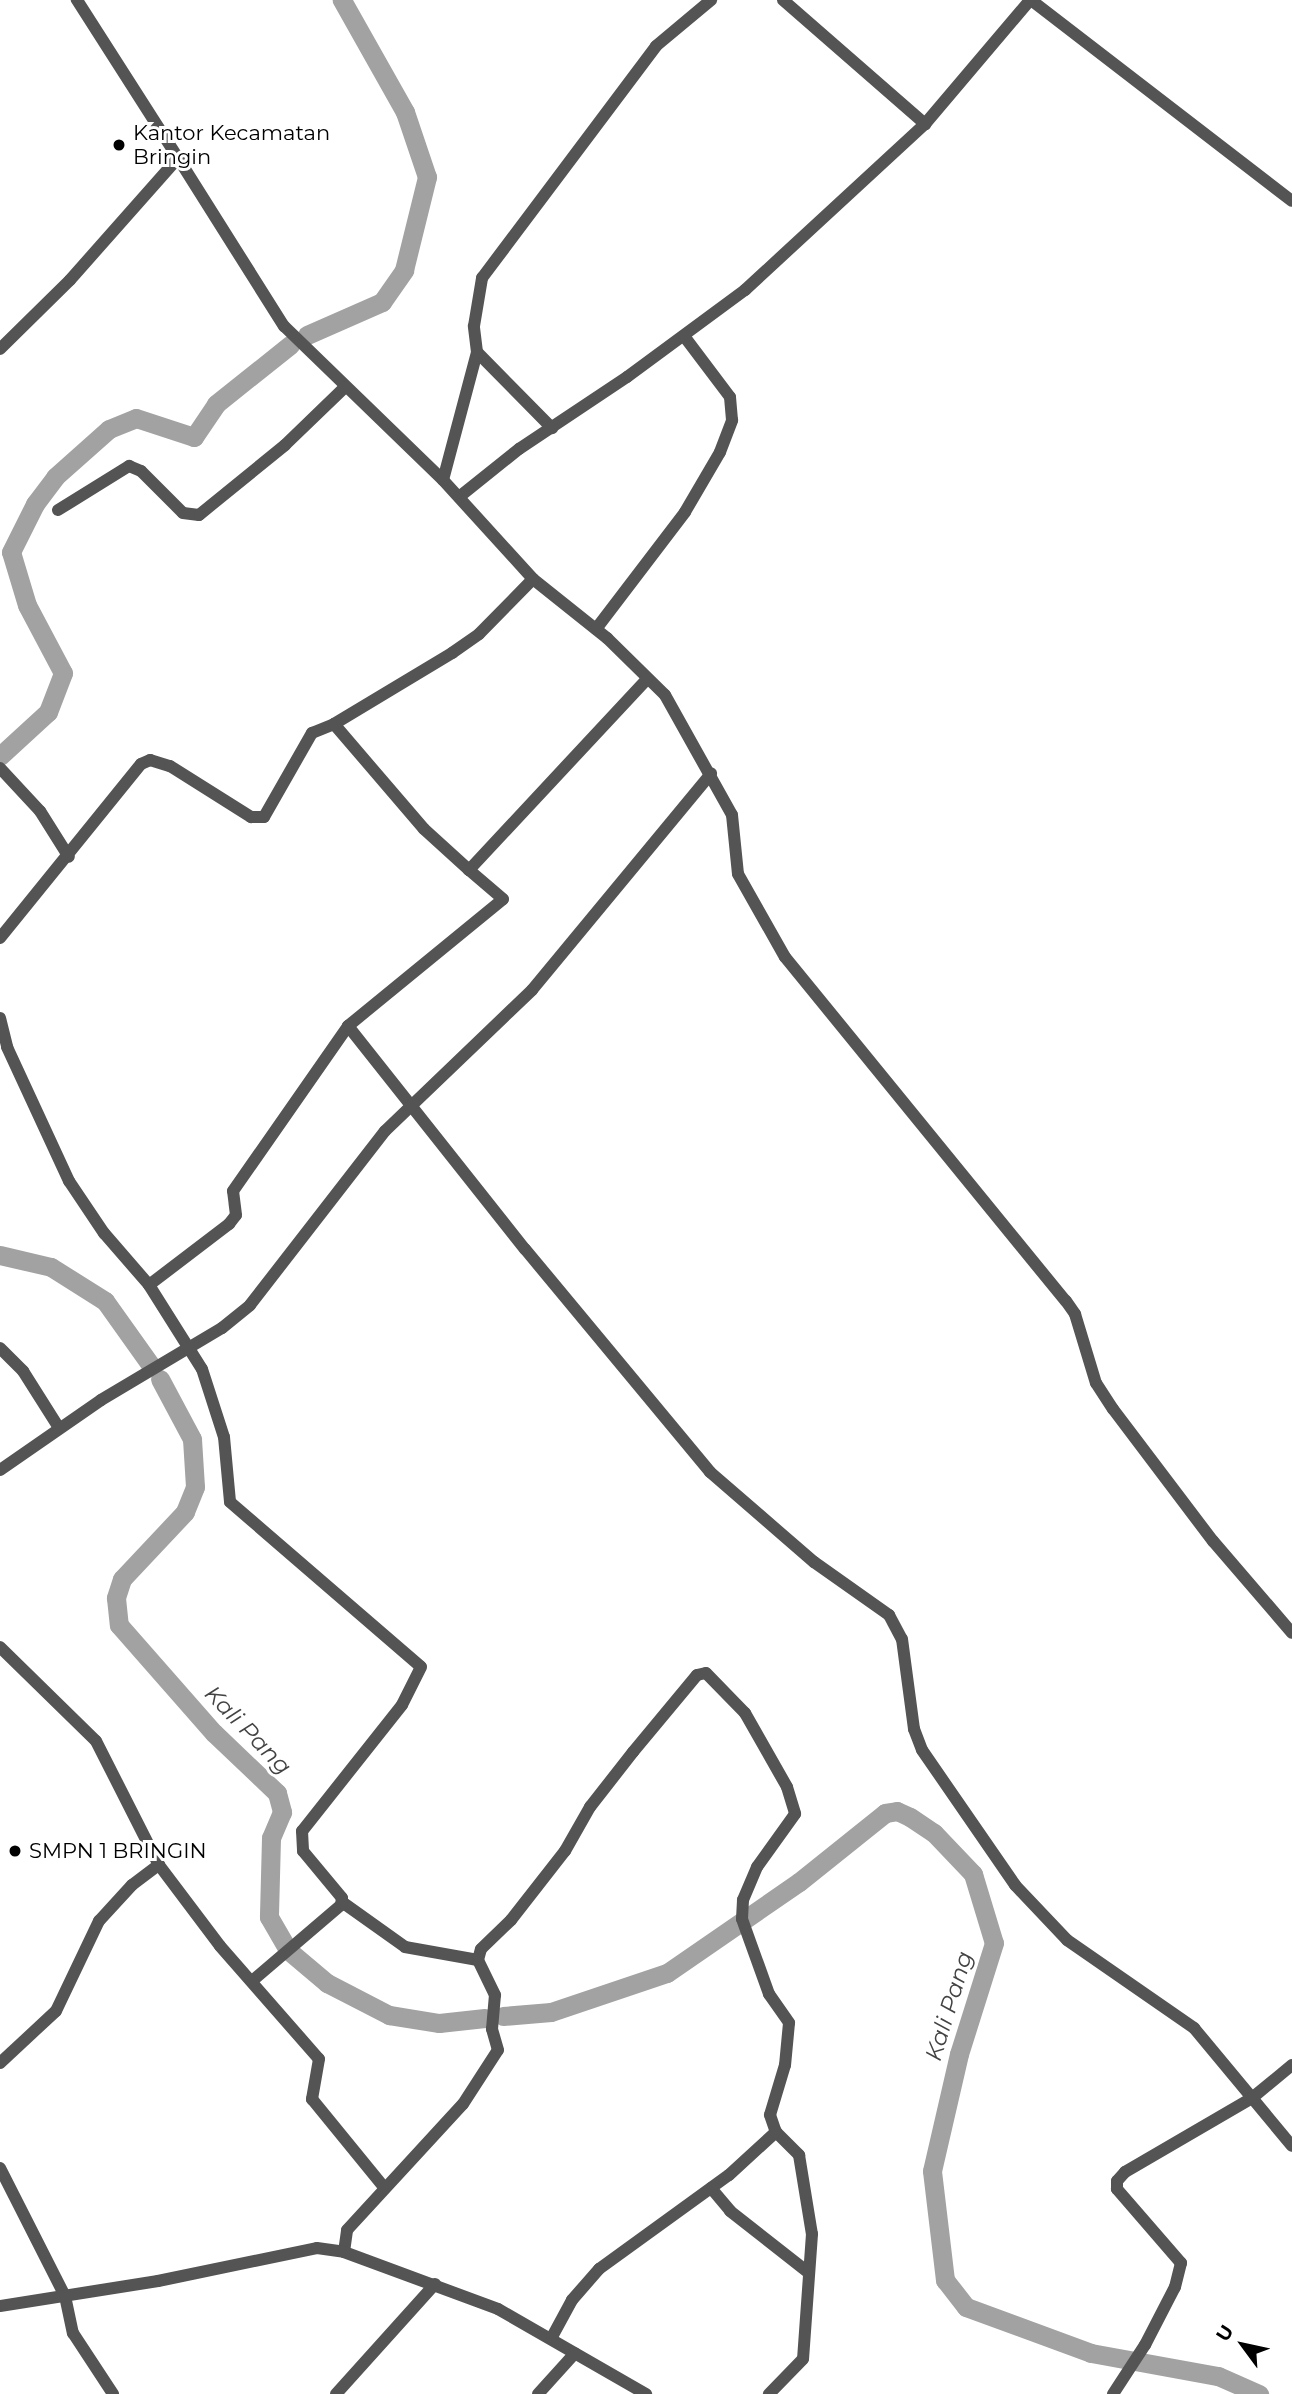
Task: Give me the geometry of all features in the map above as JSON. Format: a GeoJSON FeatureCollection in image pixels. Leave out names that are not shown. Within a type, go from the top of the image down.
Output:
{"type":"FeatureCollection","features":[{"type":"Feature","properties":{"kind":"street"},"geometry":{"type":"LineString","coordinates":[[77,0],[178,158],[257,289],[284,326],[443,480],[533,579],[596,629],[665,695],[732,815],[738,874],[745,894],[785,957],[1066,1301],[1075,1314],[1096,1383],[1113,1409],[1213,1541],[1292,1633]]}},
{"type":"Feature","properties":{"kind":"street"},"geometry":{"type":"LineString","coordinates":[[443,480],[477,352],[474,327],[482,278],[656,46],[711,0]]}},
{"type":"Feature","properties":{"kind":"street"},"geometry":{"type":"LineString","coordinates":[[783,0],[925,124]]}},
{"type":"Feature","properties":{"kind":"street"},"geometry":{"type":"LineString","coordinates":[[458,497],[684,336],[756,281],[925,124],[1030,0],[1292,201]]}},
{"type":"Feature","properties":{"kind":"street"},"geometry":{"type":"LineString","coordinates":[[0,349],[70,279],[178,158]]}},
{"type":"Feature","properties":{"kind":"street"},"geometry":{"type":"LineString","coordinates":[[596,629],[685,512],[720,452],[732,421],[730,397],[684,336]]}},
{"type":"Feature","properties":{"kind":"street"},"geometry":{"type":"LineString","coordinates":[[477,352],[552,428]]}},
{"type":"Feature","properties":{"kind":"street"},"geometry":{"type":"LineString","coordinates":[[58,510],[129,466],[141,471],[183,513],[199,515],[285,445],[345,387]]}},
{"type":"Feature","properties":{"kind":"street"},"geometry":{"type":"LineString","coordinates":[[0,938],[11,919],[69,857],[141,764],[150,760],[170,766],[251,817],[264,817],[300,759],[304,742],[321,727],[334,724],[479,634],[533,579]]}},
{"type":"Feature","properties":{"kind":"street"},"geometry":{"type":"LineString","coordinates":[[469,870],[647,679]]}},
{"type":"Feature","properties":{"kind":"street"},"geometry":{"type":"LineString","coordinates":[[149,1285],[229,1224],[236,1215],[233,1191],[348,1026],[503,899],[424,829],[334,724]]}},
{"type":"Feature","properties":{"kind":"street"},"geometry":{"type":"LineString","coordinates":[[0,768],[40,811],[69,857]]}},
{"type":"Feature","properties":{"kind":"street"},"geometry":{"type":"LineString","coordinates":[[0,1470],[59,1428],[192,1348],[250,1305],[274,1279],[411,1101],[493,1032],[532,990],[710,774]]}},
{"type":"Feature","properties":{"kind":"street"},"geometry":{"type":"LineString","coordinates":[[0,1018],[7,1047],[69,1181],[104,1233],[149,1285],[192,1348],[224,1437],[230,1502],[421,1667],[402,1704],[302,1831],[303,1851],[342,1902],[405,1947],[478,1960]]}},
{"type":"Feature","properties":{"kind":"street"},"geometry":{"type":"LineString","coordinates":[[348,1026],[411,1101],[525,1249],[710,1472],[814,1562],[889,1615],[902,1639],[914,1729],[922,1751],[1015,1885],[1067,1940],[1194,2028],[1292,2146]]}},
{"type":"Feature","properties":{"kind":"street"},"geometry":{"type":"LineString","coordinates":[[0,1348],[23,1371],[59,1428]]}},
{"type":"Feature","properties":{"kind":"street"},"geometry":{"type":"LineString","coordinates":[[0,1647],[96,1741],[159,1864],[252,1981],[319,2059],[312,2099],[383,2186]]}},
{"type":"Feature","properties":{"kind":"street"},"geometry":{"type":"LineString","coordinates":[[344,2252],[347,2230],[383,2186],[463,2104],[498,2050],[492,2029],[495,1995],[478,1960],[481,1949],[510,1920],[565,1851],[590,1807],[697,1675],[710,1675],[745,1713],[788,1787],[795,1814],[757,1867],[743,1900],[742,1919],[769,1994],[789,2023],[785,2065],[770,2115],[776,2133],[799,2155],[810,2204],[803,2360],[769,2394]]}},
{"type":"Feature","properties":{"kind":"street"},"geometry":{"type":"LineString","coordinates":[[0,2063],[56,2011],[99,1921],[132,1885],[159,1864]]}},
{"type":"Feature","properties":{"kind":"street"},"geometry":{"type":"LineString","coordinates":[[252,1981],[342,1902]]}},
{"type":"Feature","properties":{"kind":"street"},"geometry":{"type":"LineString","coordinates":[[1113,2394],[1145,2346],[1175,2287],[1181,2263],[1117,2189],[1117,2181],[1125,2172],[1252,2098],[1292,2065]]}},
{"type":"Feature","properties":{"kind":"street"},"geometry":{"type":"LineString","coordinates":[[552,2337],[572,2300],[599,2269],[711,2188],[776,2133]]}},
{"type":"Feature","properties":{"kind":"street"},"geometry":{"type":"LineString","coordinates":[[0,2168],[65,2296],[73,2333],[113,2394]]}},
{"type":"Feature","properties":{"kind":"street"},"geometry":{"type":"LineString","coordinates":[[711,2188],[730,2211],[809,2273]]}},
{"type":"Feature","properties":{"kind":"street"},"geometry":{"type":"LineString","coordinates":[[0,2306],[317,2248],[344,2252],[435,2284],[552,2337],[646,2394]]}},
{"type":"Feature","properties":{"kind":"street"},"geometry":{"type":"LineString","coordinates":[[336,2394],[435,2284]]}},
{"type":"Feature","properties":{"kind":"street"},"geometry":{"type":"LineString","coordinates":[[538,2394],[575,2353]]}},
{"type":"Feature","properties":{"kind":"waterway","name":"Kali Pang"},"geometry":{"type":"LineString","coordinates":[[307,335],[382,302],[404,270],[427,177],[405,112],[342,0]]}},
{"type":"Feature","properties":{"kind":"waterway","name":"Kali Pang"},"geometry":{"type":"LineString","coordinates":[[0,756],[48,712],[63,673],[27,605],[11,552],[35,504],[55,477],[109,429],[136,418],[194,437],[216,404],[290,345]]}},
{"type":"Feature","properties":{"kind":"waterway","name":"Kali Pang"},"geometry":{"type":"LineString","coordinates":[[0,1255],[51,1267],[105,1301],[150,1364]]}},
{"type":"Feature","properties":{"kind":"waterway","name":"Kali Pang"},"geometry":{"type":"LineString","coordinates":[[160,1379],[192,1439],[195,1487],[185,1512],[122,1579],[116,1598],[119,1625],[214,1733],[277,1793],[282,1812],[271,1838],[269,1917],[289,1951],[327,1983],[389,2015],[439,2023],[485,2018]]}},
{"type":"Feature","properties":{"kind":"waterway","name":"Kali Pang"},"geometry":{"type":"LineString","coordinates":[[503,2016],[551,2012],[667,1973],[799,1882],[885,1813],[897,1811],[910,1817],[934,1833],[973,1874],[994,1943],[959,2054],[932,2171],[945,2280],[966,2307],[1091,2353],[1218,2376],[1259,2394]]}},
{"type":"Feature","properties":{"kind":"place","name":"Kantor Kecamatan Bringin"},"geometry":{"type":"Point","coordinates":[119,145]}},
{"type":"Feature","properties":{"kind":"place","name":"SMPN 1 BRINGIN"},"geometry":{"type":"Point","coordinates":[15,1851]}}]}
